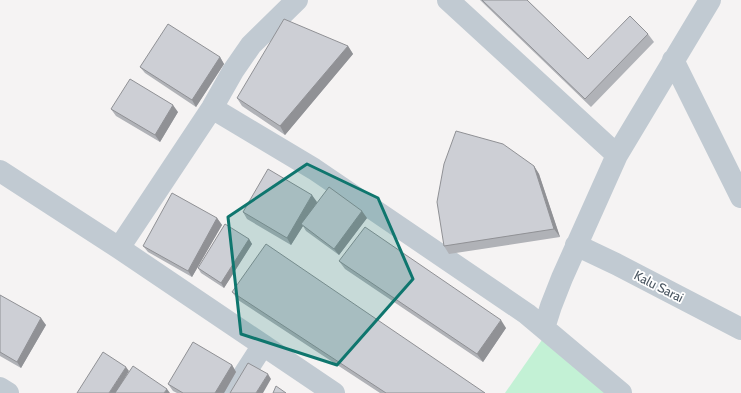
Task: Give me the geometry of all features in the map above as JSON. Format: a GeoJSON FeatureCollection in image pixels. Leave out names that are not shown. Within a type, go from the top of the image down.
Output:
{"type":"FeatureCollection","features":[{"type":"Feature","properties":{"kind":"street"},"geometry":{"type":"LineString","coordinates":[[119,248],[212,108],[233,71],[251,45],[296,0]]}},
{"type":"Feature","properties":{"kind":"street"},"geometry":{"type":"LineString","coordinates":[[448,0],[617,155]]}},
{"type":"Feature","properties":{"kind":"street"},"geometry":{"type":"LineString","coordinates":[[544,328],[551,306],[576,245],[617,155],[710,0]]}},
{"type":"Feature","properties":{"kind":"street"},"geometry":{"type":"LineString","coordinates":[[673,60],[741,197]]}},
{"type":"Feature","properties":{"kind":"street"},"geometry":{"type":"LineString","coordinates":[[212,108],[314,169],[527,314],[621,393]]}},
{"type":"Feature","properties":{"kind":"street"},"geometry":{"type":"LineString","coordinates":[[0,171],[119,248],[334,393]]}},
{"type":"Feature","properties":{"kind":"street","name":"Kalu Sarai"},"geometry":{"type":"LineString","coordinates":[[576,245],[616,264],[741,329]]}},
{"type":"Feature","properties":{"kind":"street"},"geometry":{"type":"LineString","coordinates":[[232,393],[263,345]]}},
{"type":"Feature","properties":{"kind":"street"},"geometry":{"type":"LineString","coordinates":[[0,388],[8,393]]}},
{"type":"Feature","properties":{"kind":"highlighted area"},"geometry":{"type":"Polygon","coordinates":[[[307,164],[378,198],[413,279],[337,365],[241,334],[228,217],[307,164]]]}},
{"type":"Feature","properties":{"kind":"green space"},"geometry":{"type":"Polygon","coordinates":[[[544,337],[611,393],[505,393],[544,337]]]}},
{"type":"Feature","properties":{"kind":"building"},"geometry":{"type":"Polygon","coordinates":[[[482,0],[527,0],[588,59],[630,16],[648,34],[585,99],[482,0]]]}},
{"type":"Feature","properties":{"kind":"building"},"geometry":{"type":"Polygon","coordinates":[[[284,19],[348,46],[280,126],[237,98],[284,19]]]}},
{"type":"Feature","properties":{"kind":"building"},"geometry":{"type":"Polygon","coordinates":[[[168,24],[220,57],[192,100],[140,67],[168,24]]]}},
{"type":"Feature","properties":{"kind":"building"},"geometry":{"type":"Polygon","coordinates":[[[130,79],[173,105],[155,135],[111,109],[130,79]]]}},
{"type":"Feature","properties":{"kind":"building"},"geometry":{"type":"Polygon","coordinates":[[[456,131],[503,144],[534,166],[554,229],[444,246],[437,202],[444,164],[456,131]]]}},
{"type":"Feature","properties":{"kind":"building"},"geometry":{"type":"Polygon","coordinates":[[[268,169],[312,195],[287,238],[243,212],[268,169]]]}},
{"type":"Feature","properties":{"kind":"building"},"geometry":{"type":"Polygon","coordinates":[[[329,187],[362,211],[334,249],[301,224],[329,187]]]}},
{"type":"Feature","properties":{"kind":"building"},"geometry":{"type":"Polygon","coordinates":[[[172,193],[217,218],[188,271],[143,246],[172,193]]]}},
{"type":"Feature","properties":{"kind":"building"},"geometry":{"type":"Polygon","coordinates":[[[225,224],[249,239],[221,283],[198,268],[225,224]]]}},
{"type":"Feature","properties":{"kind":"building"},"geometry":{"type":"Polygon","coordinates":[[[365,227],[501,320],[477,354],[339,261],[365,227]]]}},
{"type":"Feature","properties":{"kind":"building"},"geometry":{"type":"Polygon","coordinates":[[[266,244],[485,393],[386,393],[232,292],[266,244]]]}},
{"type":"Feature","properties":{"kind":"building"},"geometry":{"type":"Polygon","coordinates":[[[0,295],[41,318],[17,362],[0,352],[0,295]]]}},
{"type":"Feature","properties":{"kind":"building"},"geometry":{"type":"Polygon","coordinates":[[[193,342],[232,365],[215,393],[183,393],[168,384],[193,342]]]}},
{"type":"Feature","properties":{"kind":"building"},"geometry":{"type":"Polygon","coordinates":[[[103,352],[126,367],[109,393],[77,393],[103,352]]]}},
{"type":"Feature","properties":{"kind":"building"},"geometry":{"type":"Polygon","coordinates":[[[248,363],[268,374],[256,393],[230,393],[248,363]]]}},
{"type":"Feature","properties":{"kind":"building"},"geometry":{"type":"Polygon","coordinates":[[[133,366],[167,389],[164,393],[115,393],[133,366]]]}},
{"type":"Feature","properties":{"kind":"building"},"geometry":{"type":"Polygon","coordinates":[[[276,386],[286,393],[273,393],[276,386]]]}}]}
